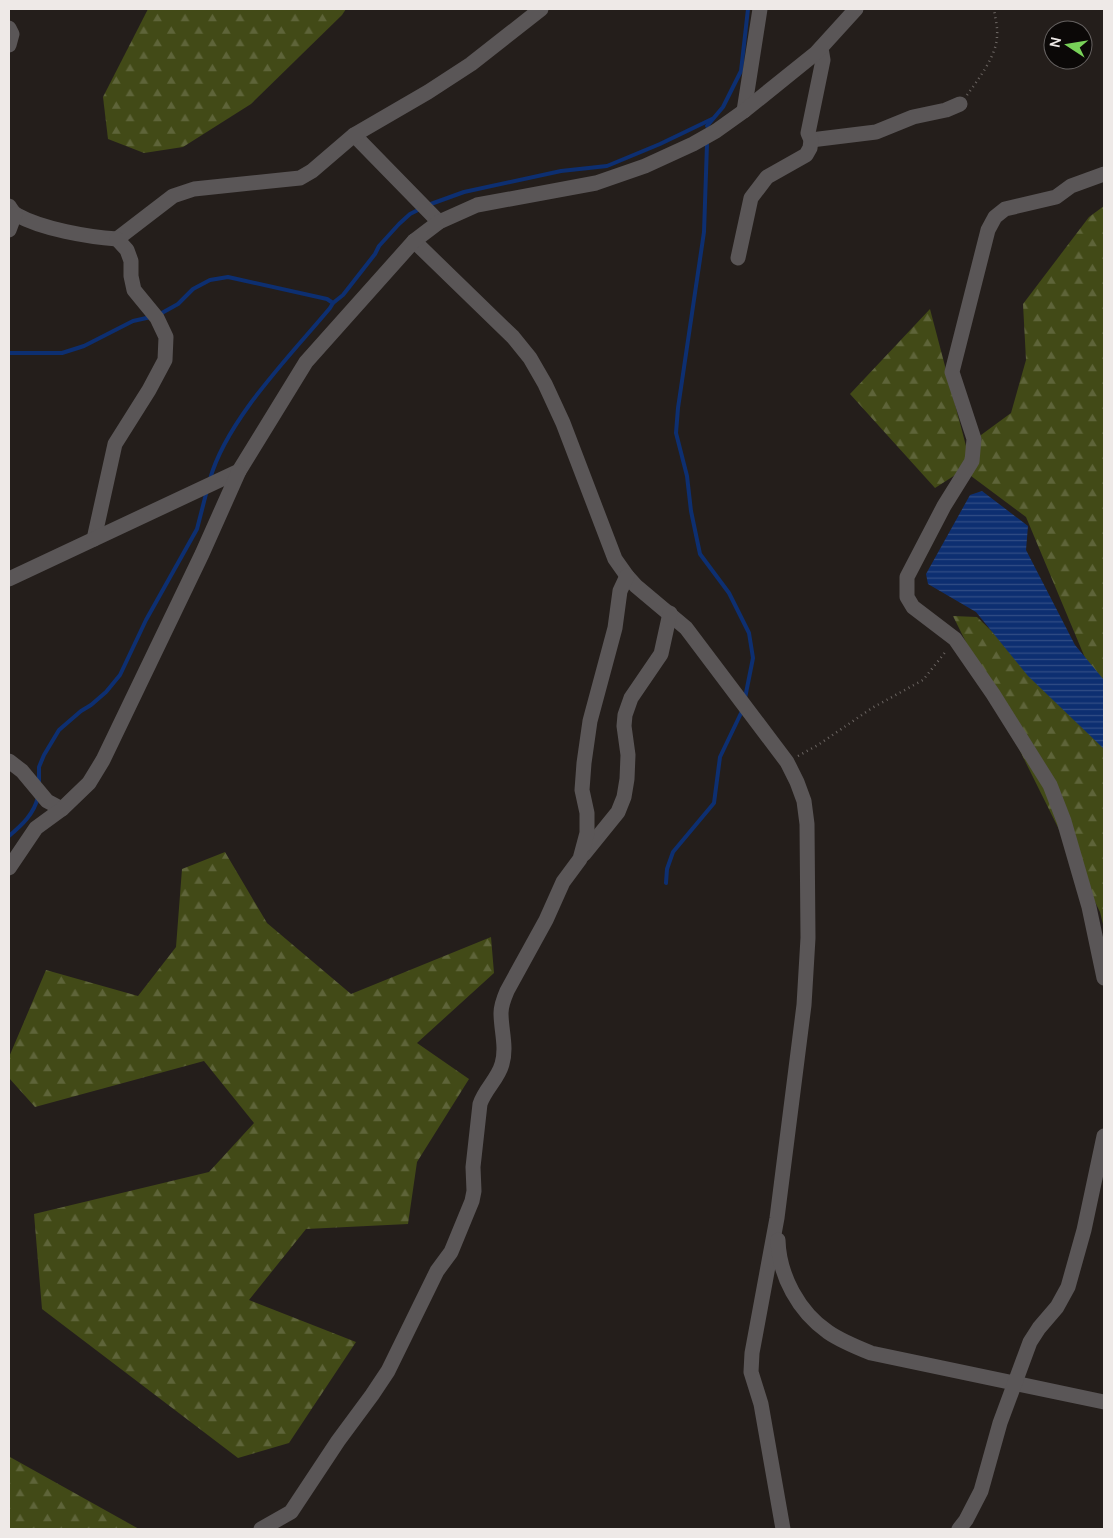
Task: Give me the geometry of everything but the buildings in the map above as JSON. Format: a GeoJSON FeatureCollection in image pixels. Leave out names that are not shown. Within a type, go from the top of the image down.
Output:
{"type":"FeatureCollection","features":[{"type":"Feature","properties":{"kind":"street"},"geometry":{"type":"LineString","coordinates":[[9,230],[12,210],[42,225],[93,237],[117,239],[173,196],[194,189],[300,178],[312,171],[354,135],[436,88],[471,64],[541,9]]}},
{"type":"Feature","properties":{"kind":"street"},"geometry":{"type":"LineString","coordinates":[[744,111],[760,9]]}},
{"type":"Feature","properties":{"kind":"street"},"geometry":{"type":"LineString","coordinates":[[9,868],[36,828],[62,809],[89,783],[103,760],[202,554],[239,471],[306,362],[414,241],[431,213],[596,183],[645,166],[693,144],[716,131],[744,111],[821,48],[856,9]]}},
{"type":"Feature","properties":{"kind":"street"},"geometry":{"type":"LineString","coordinates":[[9,28],[12,34],[9,45]]}},
{"type":"Feature","properties":{"kind":"street"},"geometry":{"type":"LineString","coordinates":[[738,258],[751,198],[767,178],[806,156],[810,148],[811,140],[808,133],[823,60],[821,48]]}},
{"type":"Feature","properties":{"kind":"street"},"geometry":{"type":"LineString","coordinates":[[811,140],[876,132],[913,117],[946,110],[960,104]]}},
{"type":"Feature","properties":{"kind":"street"},"geometry":{"type":"LineString","coordinates":[[354,135],[431,213]]}},
{"type":"Feature","properties":{"kind":"street"},"geometry":{"type":"LineString","coordinates":[[1104,174],[1071,186],[1056,197],[1005,209],[995,217],[988,230],[952,372],[974,439],[972,462],[944,506],[907,577],[907,597],[913,607],[955,639],[993,694],[1050,785],[1064,821],[1089,907],[1104,978]]}},
{"type":"Feature","properties":{"kind":"street"},"geometry":{"type":"LineString","coordinates":[[94,539],[114,444],[149,390],[165,360],[166,337],[157,318],[134,290],[131,276],[131,261],[127,250],[117,239]]}},
{"type":"Feature","properties":{"kind":"street"},"geometry":{"type":"LineString","coordinates":[[414,241],[513,337],[530,358],[545,384],[563,423],[612,552],[627,576],[686,628],[787,762],[804,801],[807,824],[808,938],[804,1005],[777,1218],[752,1353],[752,1372],[761,1404],[783,1529]]}},
{"type":"Feature","properties":{"kind":"street"},"geometry":{"type":"LineString","coordinates":[[9,579],[239,471]]}},
{"type":"Feature","properties":{"kind":"street"},"geometry":{"type":"LineString","coordinates":[[580,859],[587,833],[587,813],[582,790],[590,721],[615,628],[620,591],[627,576]]}},
{"type":"Feature","properties":{"kind":"street"},"geometry":{"type":"LineString","coordinates":[[261,1529],[291,1512],[338,1441],[372,1395],[388,1371],[437,1271],[450,1252],[472,1201],[473,1166],[480,1104],[483,1095],[498,1074],[502,1064],[504,1052],[502,1003],[546,920],[563,882],[618,812],[624,797],[627,779],[628,755],[624,726],[625,715],[631,698],[661,654],[670,613]]}},
{"type":"Feature","properties":{"kind":"street"},"geometry":{"type":"LineString","coordinates":[[9,761],[22,771],[46,801],[62,809]]}},
{"type":"Feature","properties":{"kind":"street"},"geometry":{"type":"LineString","coordinates":[[959,1529],[966,1520],[981,1491],[1000,1423],[1030,1342],[1039,1328],[1058,1307],[1068,1287],[1084,1230],[1104,1136]]}},
{"type":"Feature","properties":{"kind":"street"},"geometry":{"type":"LineString","coordinates":[[777,1218],[778,1249],[784,1276],[792,1293],[805,1311],[830,1333],[870,1353],[1104,1402]]}},
{"type":"Feature","properties":{"kind":"path"},"geometry":{"type":"LineString","coordinates":[[960,104],[978,79],[995,48],[997,36],[994,9]]}},
{"type":"Feature","properties":{"kind":"path"},"geometry":{"type":"LineString","coordinates":[[787,762],[818,745],[872,708],[922,680],[940,661],[955,639]]}},
{"type":"Feature","properties":{"kind":"green space"},"geometry":{"type":"Polygon","coordinates":[[[148,9],[346,9],[251,104],[183,147],[144,153],[108,139],[103,97],[148,9]]]}},
{"type":"Feature","properties":{"kind":"green space"},"geometry":{"type":"Polygon","coordinates":[[[1104,206],[1104,688],[1088,665],[1026,517],[963,470],[935,488],[850,394],[930,309],[966,446],[1011,413],[1026,360],[1023,304],[1089,217],[1104,206]]]}},
{"type":"Feature","properties":{"kind":"green space"},"geometry":{"type":"Polygon","coordinates":[[[953,616],[977,617],[1104,740],[1104,928],[1100,912],[953,616]]]}},
{"type":"Feature","properties":{"kind":"green space"},"geometry":{"type":"Polygon","coordinates":[[[225,852],[267,923],[351,994],[491,937],[494,973],[417,1043],[469,1079],[417,1162],[408,1224],[306,1229],[249,1300],[356,1342],[289,1443],[238,1458],[42,1309],[34,1214],[209,1172],[254,1123],[204,1061],[35,1107],[9,1078],[9,1057],[46,970],[138,996],[176,947],[182,869],[225,852]]]}},
{"type":"Feature","properties":{"kind":"green space"},"geometry":{"type":"Polygon","coordinates":[[[10,1457],[139,1529],[9,1529],[10,1457]]]}},
{"type":"Feature","properties":{"kind":"water"},"geometry":{"type":"Polygon","coordinates":[[[982,491],[1028,526],[1026,550],[1075,645],[1104,680],[1104,749],[1028,676],[976,612],[928,584],[926,574],[970,495],[982,491]]]}},
{"type":"Feature","properties":{"kind":"waterway"},"geometry":{"type":"LineString","coordinates":[[707,126],[723,107],[741,71],[748,9]]}},
{"type":"Feature","properties":{"kind":"waterway"},"geometry":{"type":"LineString","coordinates":[[428,205],[464,192],[561,171],[607,166],[660,144],[712,119]]}},
{"type":"Feature","properties":{"kind":"waterway"},"geometry":{"type":"LineString","coordinates":[[707,144],[704,232],[676,433],[687,476],[691,511],[700,554],[729,593],[749,633],[753,658],[745,698]]}},
{"type":"Feature","properties":{"kind":"waterway"},"geometry":{"type":"LineString","coordinates":[[210,479],[218,456],[230,434],[261,389],[333,303],[343,295],[375,254],[379,246],[410,214],[422,208]]}},
{"type":"Feature","properties":{"kind":"waterway"},"geometry":{"type":"LineString","coordinates":[[160,314],[178,304],[193,289],[210,280],[228,277],[327,299],[333,303]]}},
{"type":"Feature","properties":{"kind":"waterway"},"geometry":{"type":"LineString","coordinates":[[9,353],[62,353],[84,346],[133,321],[151,317]]}},
{"type":"Feature","properties":{"kind":"waterway"},"geometry":{"type":"LineString","coordinates":[[39,785],[39,767],[59,730],[106,692],[120,675],[146,620],[197,529],[207,490]]}},
{"type":"Feature","properties":{"kind":"waterway"},"geometry":{"type":"LineString","coordinates":[[666,883],[667,869],[673,852],[714,803],[720,757],[743,709]]}},
{"type":"Feature","properties":{"kind":"waterway"},"geometry":{"type":"LineString","coordinates":[[9,836],[30,814],[38,797]]}}]}
